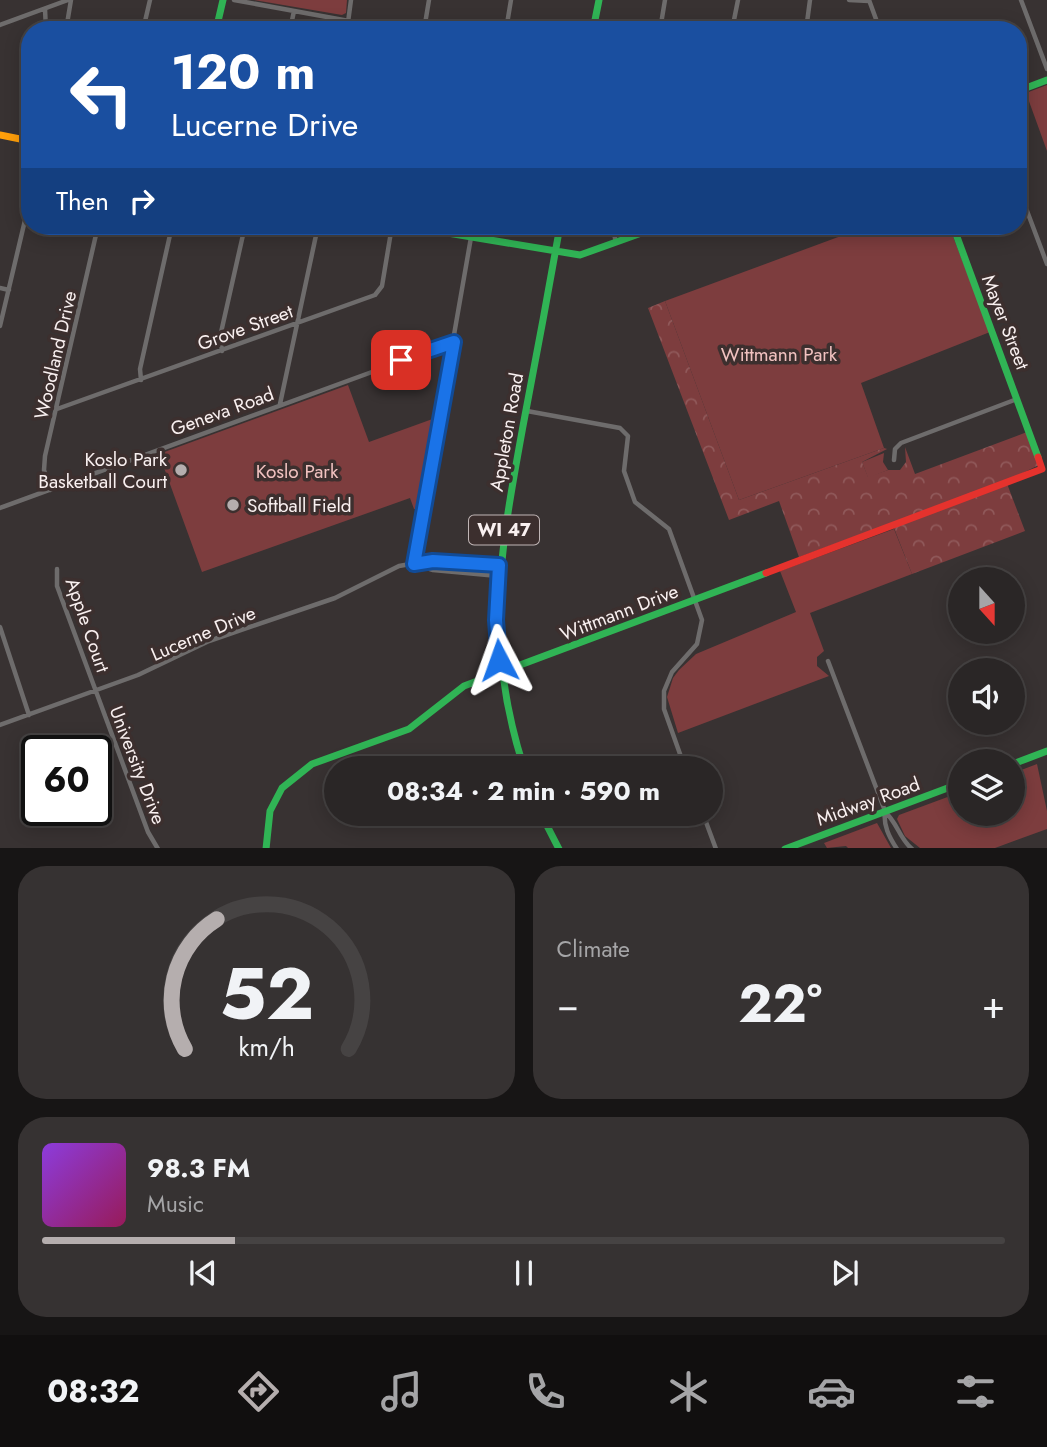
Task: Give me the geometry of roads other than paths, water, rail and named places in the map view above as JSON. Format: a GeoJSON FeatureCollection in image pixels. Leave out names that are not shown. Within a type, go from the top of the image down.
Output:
{"type":"FeatureCollection","features":[{"type":"Feature","properties":{"kind":"street"},"geometry":{"type":"LineString","coordinates":[[0,25],[69,0],[67,21]]}},
{"type":"Feature","properties":{"kind":"street"},"geometry":{"type":"LineString","coordinates":[[145,21],[150,0]]}},
{"type":"Feature","properties":{"kind":"street"},"geometry":{"type":"LineString","coordinates":[[218,21],[223,0]]}},
{"type":"Feature","properties":{"kind":"street"},"geometry":{"type":"LineString","coordinates":[[234,0],[349,21],[351,0]]}},
{"type":"Feature","properties":{"kind":"street"},"geometry":{"type":"LineString","coordinates":[[426,21],[429,0]]}},
{"type":"Feature","properties":{"kind":"street"},"geometry":{"type":"LineString","coordinates":[[508,21],[511,0]]}},
{"type":"Feature","properties":{"kind":"street"},"geometry":{"type":"LineString","coordinates":[[594,21],[598,0]]}},
{"type":"Feature","properties":{"kind":"street"},"geometry":{"type":"LineString","coordinates":[[662,21],[665,0]]}},
{"type":"Feature","properties":{"kind":"street"},"geometry":{"type":"LineString","coordinates":[[734,21],[738,0]]}},
{"type":"Feature","properties":{"kind":"street"},"geometry":{"type":"LineString","coordinates":[[807,21],[810,0]]}},
{"type":"Feature","properties":{"kind":"street"},"geometry":{"type":"LineString","coordinates":[[849,0],[869,0],[877,21]]}},
{"type":"Feature","properties":{"kind":"street"},"geometry":{"type":"LineString","coordinates":[[1021,0],[1047,69]]}},
{"type":"Feature","properties":{"kind":"street"},"geometry":{"type":"LineString","coordinates":[[45,9],[46,21]]}},
{"type":"Feature","properties":{"kind":"street"},"geometry":{"type":"LineString","coordinates":[[292,21],[295,11]]}},
{"type":"Feature","properties":{"kind":"street"},"geometry":{"type":"LineString","coordinates":[[1027,88],[1047,80]]}},
{"type":"Feature","properties":{"kind":"street"},"geometry":{"type":"LineString","coordinates":[[0,135],[21,139]]}},
{"type":"Feature","properties":{"kind":"street"},"geometry":{"type":"LineString","coordinates":[[1027,211],[1047,264]]}},
{"type":"Feature","properties":{"kind":"street"},"geometry":{"type":"LineString","coordinates":[[0,326],[22,235]]}},
{"type":"Feature","properties":{"kind":"street","name":"Woodland Drive"},"geometry":{"type":"LineString","coordinates":[[50,490],[45,461],[97,235]]}},
{"type":"Feature","properties":{"kind":"street"},"geometry":{"type":"LineString","coordinates":[[141,380],[141,369],[170,235]]}},
{"type":"Feature","properties":{"kind":"street"},"geometry":{"type":"LineString","coordinates":[[222,351],[220,337],[244,235]]}},
{"type":"Feature","properties":{"kind":"street"},"geometry":{"type":"LineString","coordinates":[[280,404],[316,235]]}},
{"type":"Feature","properties":{"kind":"street","name":"Grove Street"},"geometry":{"type":"LineString","coordinates":[[57,410],[379,292],[389,235]]}},
{"type":"Feature","properties":{"kind":"street"},"geometry":{"type":"LineString","coordinates":[[459,235],[580,255],[637,235]]}},
{"type":"Feature","properties":{"kind":"street","name":"Appleton Road"},"geometry":{"type":"LineString","coordinates":[[521,756],[508,713],[501,673],[496,620],[498,576],[558,235]]}},
{"type":"Feature","properties":{"kind":"street"},"geometry":{"type":"LineString","coordinates":[[614,235],[616,243]]}},
{"type":"Feature","properties":{"kind":"street","name":"Mayer Street"},"geometry":{"type":"LineString","coordinates":[[956,235],[1043,468]]}},
{"type":"Feature","properties":{"kind":"street"},"geometry":{"type":"LineString","coordinates":[[471,237],[414,564],[433,570],[498,576]]}},
{"type":"Feature","properties":{"kind":"street"},"geometry":{"type":"LineString","coordinates":[[0,288],[9,290]]}},
{"type":"Feature","properties":{"kind":"street","name":"Geneva Road"},"geometry":{"type":"LineString","coordinates":[[0,508],[454,342]]}},
{"type":"Feature","properties":{"kind":"street"},"geometry":{"type":"LineString","coordinates":[[894,460],[895,449],[901,443],[1018,399]]}},
{"type":"Feature","properties":{"kind":"street"},"geometry":{"type":"LineString","coordinates":[[526,411],[620,428],[626,433],[624,471],[635,502],[669,529],[702,620],[700,636],[691,653],[672,671],[663,698],[681,756]]}},
{"type":"Feature","properties":{"kind":"street","name":"Wittmann Drive"},"geometry":{"type":"LineString","coordinates":[[266,848],[269,817],[286,782],[300,772],[411,728],[456,691],[1043,468]]}},
{"type":"Feature","properties":{"kind":"street","name":"Lucerne Drive"},"geometry":{"type":"LineString","coordinates":[[0,725],[138,675],[209,641],[335,598],[392,569],[433,561],[499,565]]}},
{"type":"Feature","properties":{"kind":"street","name":"Apple Court"},"geometry":{"type":"LineString","coordinates":[[57,569],[55,582],[96,691]]}},
{"type":"Feature","properties":{"kind":"street"},"geometry":{"type":"LineString","coordinates":[[0,627],[29,715]]}},
{"type":"Feature","properties":{"kind":"street"},"geometry":{"type":"LineString","coordinates":[[828,661],[885,811],[892,818],[902,841],[911,848]]}},
{"type":"Feature","properties":{"kind":"street","name":"University Drive"},"geometry":{"type":"LineString","coordinates":[[96,691],[148,832],[157,848]]}},
{"type":"Feature","properties":{"kind":"street"},"geometry":{"type":"LineString","coordinates":[[1025,759],[1047,751]]}},
{"type":"Feature","properties":{"kind":"street","name":"Midway Road"},"geometry":{"type":"LineString","coordinates":[[788,848],[948,788]]}},
{"type":"Feature","properties":{"kind":"street"},"geometry":{"type":"LineString","coordinates":[[885,811],[883,821],[896,848]]}},
{"type":"Feature","properties":{"kind":"street"},"geometry":{"type":"LineString","coordinates":[[546,826],[556,848]]}},
{"type":"Feature","properties":{"kind":"street"},"geometry":{"type":"LineString","coordinates":[[707,826],[716,848]]}},
{"type":"Feature","properties":{"kind":"place","name":"Koslo Park Basketball Court"},"geometry":{"type":"Point","coordinates":[181,470]}},
{"type":"Feature","properties":{"kind":"place","name":"Softball Field"},"geometry":{"type":"Point","coordinates":[233,505]}},
{"type":"Feature","properties":{"kind":"park label","name":"Wittmann Park"},"geometry":{"type":"Point","coordinates":[779,354]}},
{"type":"Feature","properties":{"kind":"park label","name":"Koslo Park"},"geometry":{"type":"Point","coordinates":[297,471]}}]}
